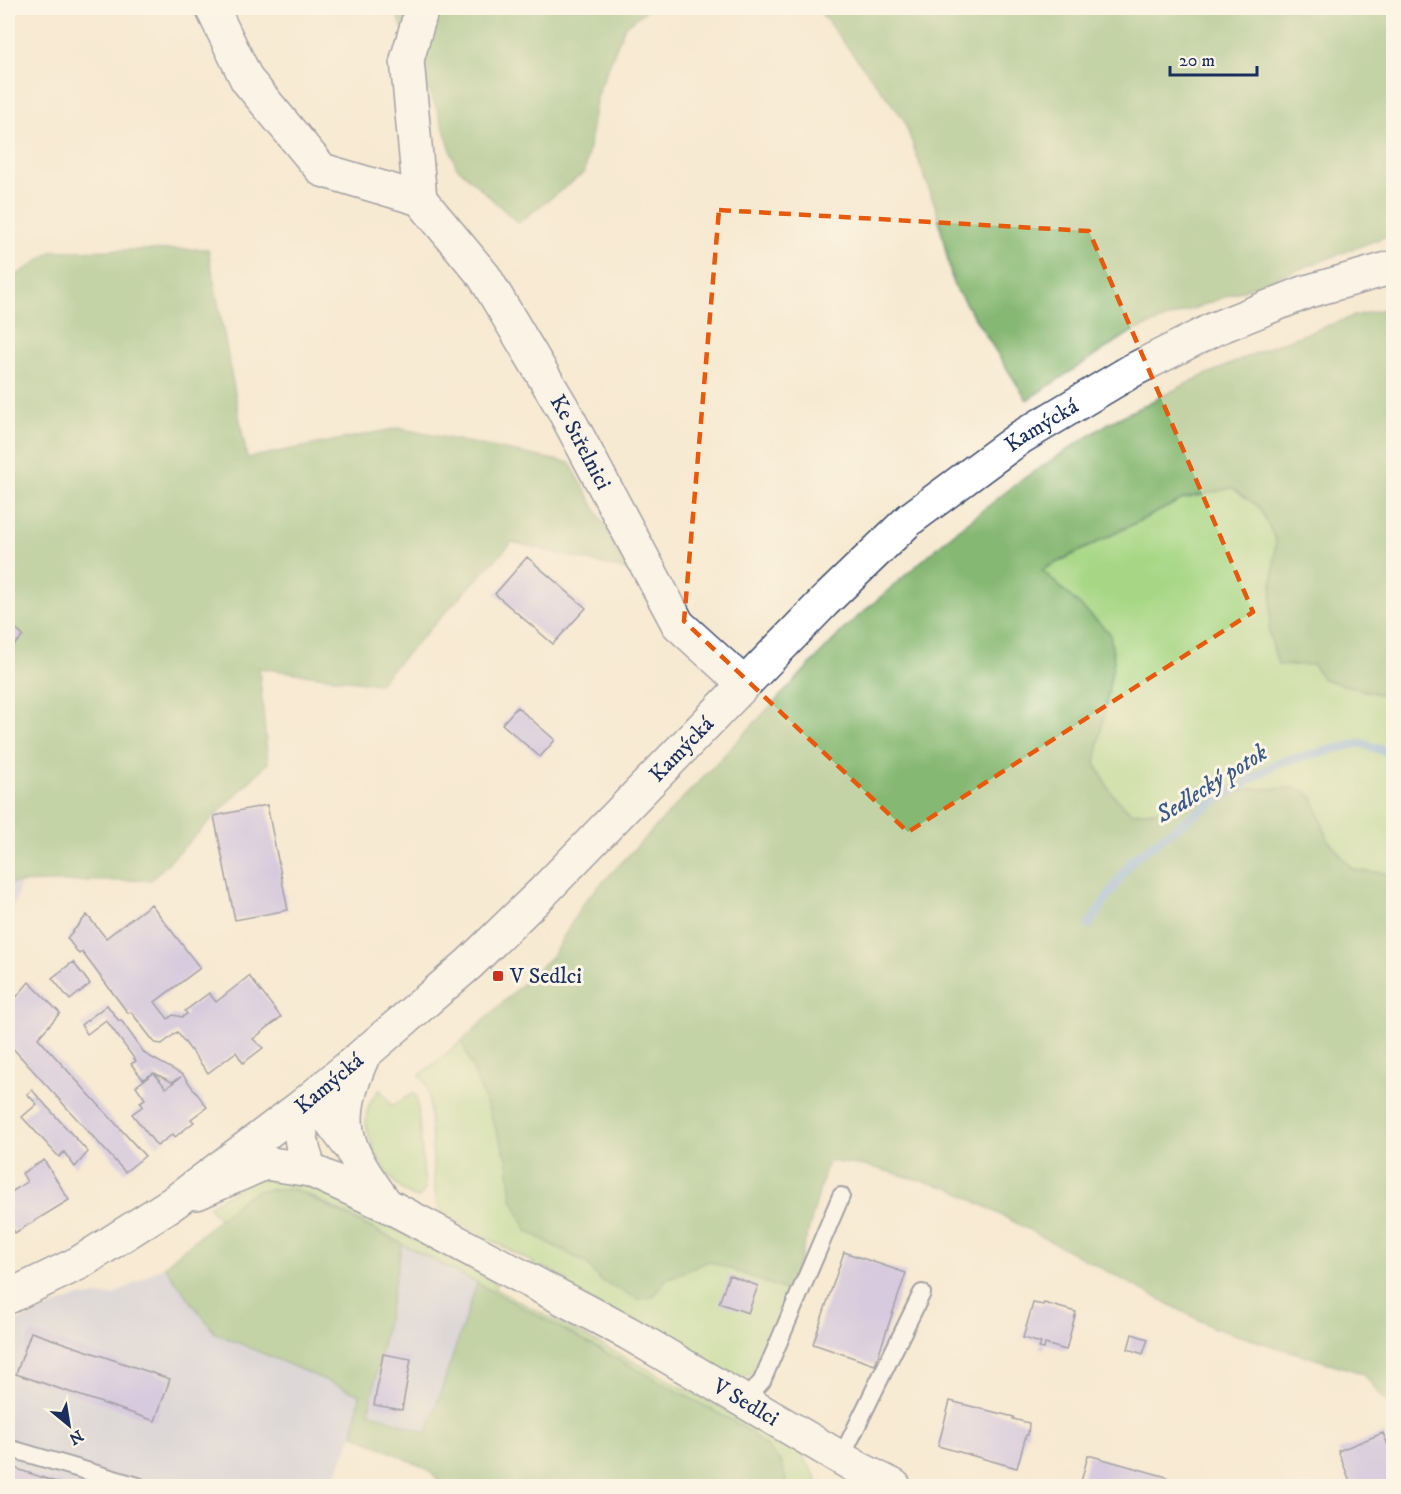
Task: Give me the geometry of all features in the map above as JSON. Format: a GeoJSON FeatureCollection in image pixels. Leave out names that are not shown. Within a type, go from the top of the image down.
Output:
{"type":"FeatureCollection","features":[{"type":"Feature","properties":{"kind":"street"},"geometry":{"type":"LineString","coordinates":[[212,8],[247,80],[322,170],[420,199],[407,60],[422,8]]}},
{"type":"Feature","properties":{"kind":"street","name":"Ke Střelnici"},"geometry":{"type":"LineString","coordinates":[[420,199],[484,276],[562,407],[678,624],[743,683]]}},
{"type":"Feature","properties":{"kind":"street","name":"Kamýcká"},"geometry":{"type":"LineString","coordinates":[[8,1297],[79,1263],[173,1203],[302,1106],[469,964],[543,892],[743,683],[910,519],[1021,437],[1133,370],[1214,329],[1305,292],[1394,267]]}},
{"type":"Feature","properties":{"kind":"street"},"geometry":{"type":"LineString","coordinates":[[348,1144],[345,1111],[352,1081],[364,1054]]}},
{"type":"Feature","properties":{"kind":"street"},"geometry":{"type":"LineString","coordinates":[[310,1170],[299,1134],[302,1106],[327,1116],[348,1144],[362,1172],[387,1205]]}},
{"type":"Feature","properties":{"kind":"street","name":"V Sedlci"},"geometry":{"type":"LineString","coordinates":[[173,1203],[265,1163],[310,1170],[387,1205],[628,1333],[744,1401],[851,1471],[894,1486]]}},
{"type":"Feature","properties":{"kind":"lane"},"geometry":{"type":"LineString","coordinates":[[744,1401],[762,1381],[841,1196]]}},
{"type":"Feature","properties":{"kind":"lane"},"geometry":{"type":"LineString","coordinates":[[851,1471],[922,1293]]}},
{"type":"Feature","properties":{"kind":"lane"},"geometry":{"type":"LineString","coordinates":[[8,1448],[138,1486]]}},
{"type":"Feature","properties":{"kind":"highlighted area"},"geometry":{"type":"Polygon","coordinates":[[[719,210],[1089,231],[1253,612],[908,832],[684,621],[719,210]]]}},
{"type":"Feature","properties":{"kind":"shaded area"},"geometry":{"type":"Polygon","coordinates":[[[8,883],[21,883],[8,925],[8,883]]]}},
{"type":"Feature","properties":{"kind":"shaded area"},"geometry":{"type":"Polygon","coordinates":[[[402,1244],[477,1283],[427,1433],[368,1412],[402,1244]]]}},
{"type":"Feature","properties":{"kind":"shaded area"},"geometry":{"type":"Polygon","coordinates":[[[164,1266],[215,1333],[360,1395],[353,1434],[332,1486],[8,1486],[8,1325],[76,1297],[114,1295],[164,1266]]]}},
{"type":"Feature","properties":{"kind":"green space"},"geometry":{"type":"Polygon","coordinates":[[[394,8],[650,8],[625,26],[597,95],[585,172],[518,223],[456,166],[439,114],[394,8]]]}},
{"type":"Feature","properties":{"kind":"green space"},"geometry":{"type":"Polygon","coordinates":[[[817,8],[1393,8],[1393,234],[1131,332],[1027,400],[953,284],[937,211],[903,118],[817,8]]]}},
{"type":"Feature","properties":{"kind":"green space"},"geometry":{"type":"Polygon","coordinates":[[[208,249],[247,458],[398,428],[570,463],[630,571],[512,542],[378,684],[259,668],[268,763],[151,880],[8,883],[8,651],[23,636],[8,621],[8,281],[53,251],[208,249]]]}},
{"type":"Feature","properties":{"kind":"green space"},"geometry":{"type":"Polygon","coordinates":[[[1393,307],[1393,698],[1323,679],[1313,665],[1278,665],[1269,632],[1276,540],[1259,507],[1232,488],[1183,499],[1042,570],[1110,633],[1114,660],[1095,763],[1112,794],[1131,813],[1156,811],[1195,796],[1254,789],[1299,788],[1312,796],[1328,840],[1353,870],[1386,873],[1393,878],[1393,1409],[1362,1373],[1214,1328],[952,1189],[871,1167],[828,1161],[791,1292],[709,1261],[666,1279],[653,1297],[638,1299],[600,1280],[585,1262],[527,1231],[512,1198],[508,1160],[462,1041],[553,955],[583,903],[845,628],[948,538],[1021,480],[1109,423],[1196,379],[1272,346],[1354,316],[1393,307]]]}},
{"type":"Feature","properties":{"kind":"green space"},"geometry":{"type":"Polygon","coordinates":[[[1232,488],[1259,507],[1276,540],[1271,597],[1323,679],[1393,698],[1393,878],[1386,873],[1353,870],[1328,840],[1312,796],[1254,789],[1195,796],[1156,811],[1131,813],[1112,794],[1095,763],[1114,660],[1042,570],[1183,499],[1232,488]]]}},
{"type":"Feature","properties":{"kind":"green space"},"geometry":{"type":"Polygon","coordinates":[[[462,1041],[508,1160],[512,1198],[550,1244],[585,1262],[600,1280],[666,1279],[709,1261],[791,1292],[757,1369],[747,1376],[736,1379],[564,1287],[567,1280],[543,1267],[539,1273],[531,1270],[534,1263],[445,1216],[437,1204],[435,1193],[429,1098],[426,1084],[420,1075],[462,1041]]]}},
{"type":"Feature","properties":{"kind":"green space"},"geometry":{"type":"Polygon","coordinates":[[[380,1089],[392,1106],[414,1093],[417,1098],[425,1189],[419,1198],[400,1188],[391,1178],[370,1141],[366,1119],[370,1102],[380,1089]]]}},
{"type":"Feature","properties":{"kind":"green space"},"geometry":{"type":"Polygon","coordinates":[[[255,1179],[291,1179],[341,1200],[497,1283],[495,1289],[792,1445],[808,1464],[819,1486],[787,1486],[782,1463],[742,1426],[309,1195],[271,1189],[250,1196],[219,1219],[208,1206],[255,1179]]]}},
{"type":"Feature","properties":{"kind":"green space"},"geometry":{"type":"Polygon","coordinates":[[[294,1189],[402,1244],[369,1412],[427,1433],[477,1283],[742,1426],[765,1445],[782,1464],[787,1486],[443,1486],[429,1470],[353,1434],[360,1395],[215,1333],[164,1266],[244,1198],[258,1191],[294,1189]]]}},
{"type":"Feature","properties":{"kind":"building"},"geometry":{"type":"Polygon","coordinates":[[[527,557],[586,608],[553,644],[495,594],[527,557]]]}},
{"type":"Feature","properties":{"kind":"building"},"geometry":{"type":"Polygon","coordinates":[[[8,621],[23,636],[8,651],[8,621]]]}},
{"type":"Feature","properties":{"kind":"building"},"geometry":{"type":"Polygon","coordinates":[[[517,707],[555,740],[540,757],[502,724],[517,707]]]}},
{"type":"Feature","properties":{"kind":"building"},"geometry":{"type":"Polygon","coordinates":[[[267,805],[288,910],[235,920],[214,816],[267,805]]]}},
{"type":"Feature","properties":{"kind":"building"},"geometry":{"type":"Polygon","coordinates":[[[151,904],[200,968],[155,1002],[168,1019],[173,1015],[182,1017],[187,1014],[185,1011],[209,993],[216,1002],[249,976],[281,1017],[253,1039],[263,1048],[243,1063],[236,1052],[208,1073],[177,1032],[162,1044],[155,1043],[131,1012],[128,1013],[82,952],[79,954],[67,938],[87,915],[106,938],[151,904]]]}},
{"type":"Feature","properties":{"kind":"building"},"geometry":{"type":"Polygon","coordinates":[[[73,962],[90,984],[70,1000],[52,978],[73,962]]]}},
{"type":"Feature","properties":{"kind":"building"},"geometry":{"type":"Polygon","coordinates":[[[29,982],[60,1013],[38,1038],[145,1156],[125,1172],[8,1043],[8,1007],[29,982]]]}},
{"type":"Feature","properties":{"kind":"building"},"geometry":{"type":"Polygon","coordinates":[[[107,1005],[119,1021],[121,1020],[145,1054],[183,1075],[207,1107],[191,1119],[194,1122],[175,1137],[173,1134],[157,1146],[132,1114],[143,1106],[140,1102],[145,1099],[136,1086],[154,1073],[143,1079],[131,1064],[136,1061],[106,1020],[87,1034],[81,1025],[107,1005]],[[154,1073],[166,1088],[181,1077],[172,1082],[154,1073]]]}},
{"type":"Feature","properties":{"kind":"building"},"geometry":{"type":"Polygon","coordinates":[[[32,1090],[88,1152],[75,1167],[64,1152],[59,1157],[22,1117],[37,1104],[27,1094],[32,1090]]]}},
{"type":"Feature","properties":{"kind":"building"},"geometry":{"type":"Polygon","coordinates":[[[44,1160],[69,1200],[15,1233],[8,1221],[8,1194],[27,1182],[22,1173],[44,1160]]]}},
{"type":"Feature","properties":{"kind":"building"},"geometry":{"type":"Polygon","coordinates":[[[844,1252],[906,1273],[875,1365],[813,1344],[844,1252]]]}},
{"type":"Feature","properties":{"kind":"building"},"geometry":{"type":"Polygon","coordinates":[[[729,1275],[758,1286],[748,1313],[719,1303],[729,1275]]]}},
{"type":"Feature","properties":{"kind":"building"},"geometry":{"type":"Polygon","coordinates":[[[1033,1303],[1043,1305],[1044,1303],[1076,1312],[1066,1350],[1045,1344],[1044,1349],[1039,1348],[1041,1343],[1023,1338],[1033,1303]]]}},
{"type":"Feature","properties":{"kind":"building"},"geometry":{"type":"Polygon","coordinates":[[[31,1332],[170,1379],[155,1421],[16,1374],[31,1332]]]}},
{"type":"Feature","properties":{"kind":"building"},"geometry":{"type":"Polygon","coordinates":[[[1132,1334],[1148,1339],[1143,1354],[1128,1349],[1132,1334]]]}},
{"type":"Feature","properties":{"kind":"building"},"geometry":{"type":"Polygon","coordinates":[[[383,1354],[411,1359],[402,1410],[374,1405],[383,1354]]]}},
{"type":"Feature","properties":{"kind":"building"},"geometry":{"type":"Polygon","coordinates":[[[950,1401],[1029,1423],[1028,1435],[1026,1435],[1017,1468],[938,1446],[950,1401]]]}},
{"type":"Feature","properties":{"kind":"building"},"geometry":{"type":"Polygon","coordinates":[[[1383,1433],[1394,1460],[1394,1485],[1371,1486],[1369,1481],[1352,1486],[1338,1451],[1383,1433]]]}},
{"type":"Feature","properties":{"kind":"building"},"geometry":{"type":"Polygon","coordinates":[[[1088,1455],[1167,1477],[1165,1486],[1080,1486],[1088,1455]]]}},
{"type":"Feature","properties":{"kind":"building"},"geometry":{"type":"Polygon","coordinates":[[[8,1466],[68,1486],[8,1486],[8,1466]]]}},
{"type":"Feature","properties":{"kind":"waterway","name":"Sedlecký potok"},"geometry":{"type":"LineString","coordinates":[[1089,925],[1132,860],[1192,816],[1277,763],[1360,743],[1394,754]]}},
{"type":"Feature","properties":{"kind":"place","name":"V Sedlci"},"geometry":{"type":"Point","coordinates":[498,976]}}]}
